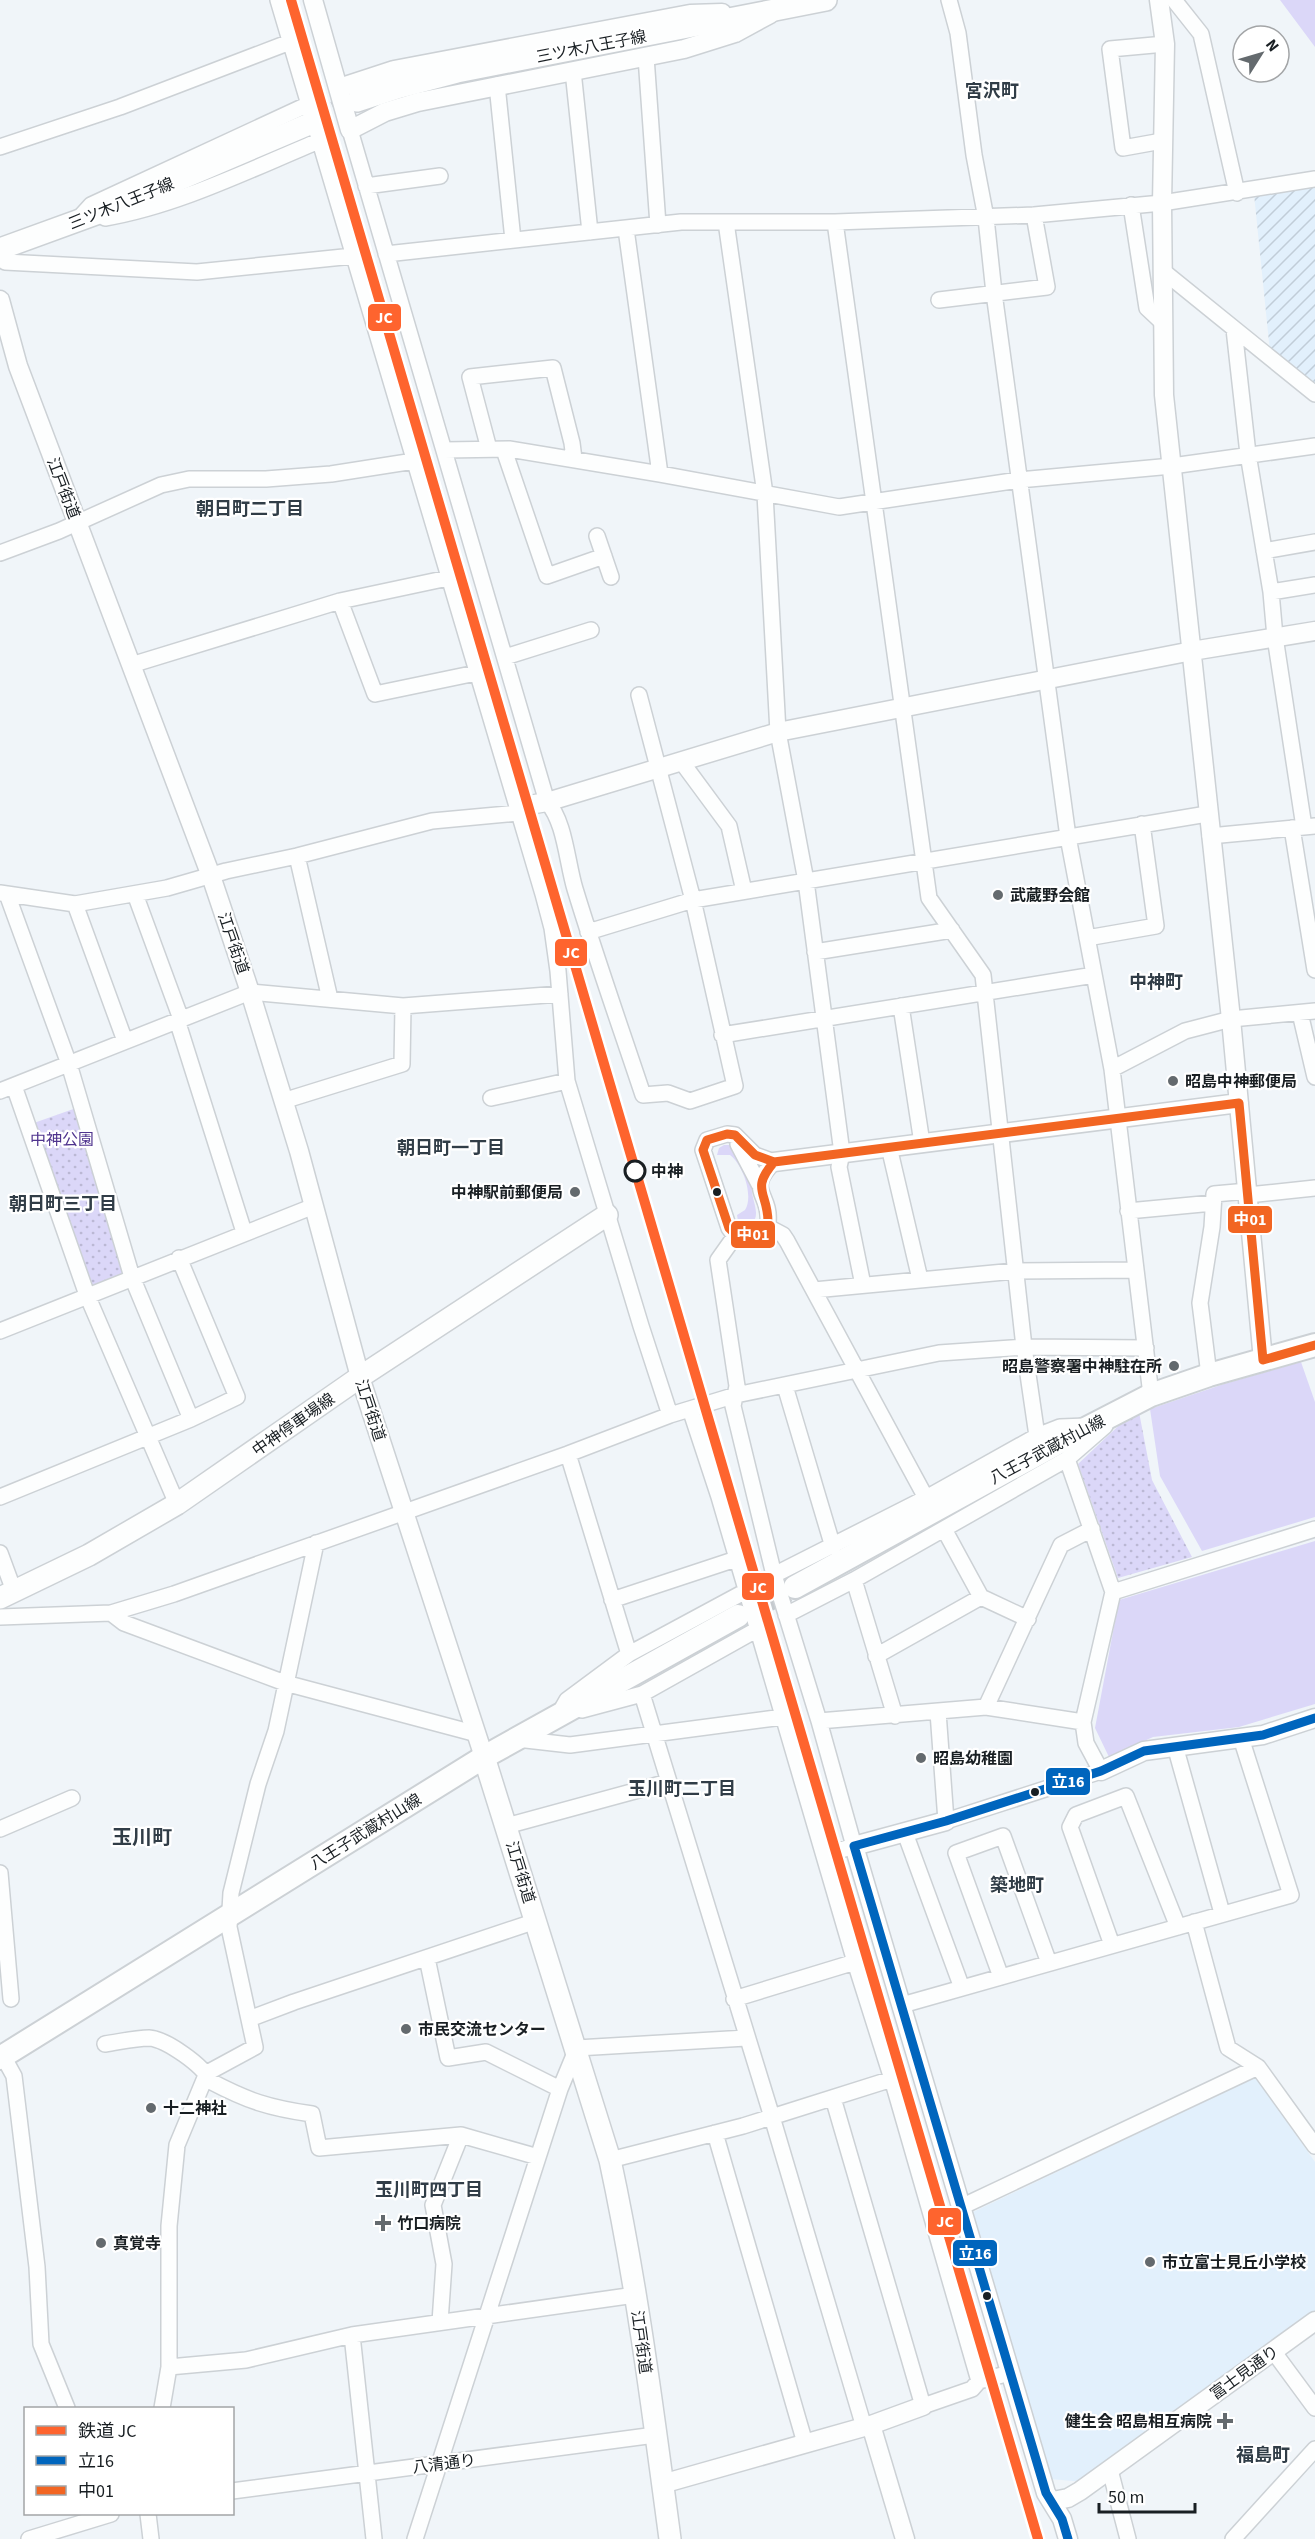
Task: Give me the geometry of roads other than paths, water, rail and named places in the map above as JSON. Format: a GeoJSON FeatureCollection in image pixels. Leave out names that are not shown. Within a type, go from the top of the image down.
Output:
{"type":"FeatureCollection","features":[{"type":"Feature","properties":{"kind":"main road","name":"三ツ木八王子線"},"geometry":{"type":"LineString","coordinates":[[357,101],[457,72],[690,37],[776,10],[826,0]]}},
{"type":"Feature","properties":{"kind":"main road","name":"三ツ木八王子線"},"geometry":{"type":"LineString","coordinates":[[0,249],[75,222],[311,123]]}},
{"type":"Feature","properties":{"kind":"main road","name":"中神停車場線"},"geometry":{"type":"LineString","coordinates":[[7,1594],[89,1555],[177,1504],[360,1377],[607,1215]]}},
{"type":"Feature","properties":{"kind":"main road","name":"八王子武蔵村山線"},"geometry":{"type":"LineString","coordinates":[[795,1587],[1091,1425],[1151,1395],[1209,1374],[1315,1345]]}},
{"type":"Feature","properties":{"kind":"main road","name":"八王子武蔵村山線"},"geometry":{"type":"LineString","coordinates":[[1,2057],[135,1976],[484,1757],[738,1616]]}},
{"type":"Feature","properties":{"kind":"main road","name":"江戸街道"},"geometry":{"type":"LineString","coordinates":[[484,1757],[577,2048],[610,2160],[623,2220],[635,2295],[670,2539]]}},
{"type":"Feature","properties":{"kind":"street"},"geometry":{"type":"LineString","coordinates":[[278,0],[311,123],[353,256],[548,909],[560,994],[567,1081],[670,1415]]}},
{"type":"Feature","properties":{"kind":"street"},"geometry":{"type":"LineString","coordinates":[[313,0],[547,802],[559,821],[569,867],[588,932],[643,1095],[668,1094],[690,1101],[735,1086],[693,900],[639,695]]}},
{"type":"Feature","properties":{"kind":"street"},"geometry":{"type":"LineString","coordinates":[[949,0],[958,33],[974,155],[986,218],[994,293],[1068,837],[1112,1069],[1151,1395]]}},
{"type":"Feature","properties":{"kind":"street"},"geometry":{"type":"LineString","coordinates":[[1159,0],[1165,44],[1162,141],[1164,395],[1239,1103],[1263,1360]]}},
{"type":"Feature","properties":{"kind":"street"},"geometry":{"type":"LineString","coordinates":[[1174,0],[1201,34],[1237,193]]}},
{"type":"Feature","properties":{"kind":"street"},"geometry":{"type":"LineString","coordinates":[[339,88],[394,70],[690,14],[776,10]]}},
{"type":"Feature","properties":{"kind":"street"},"geometry":{"type":"LineString","coordinates":[[350,130],[372,118],[409,104],[646,57],[690,37]]}},
{"type":"Feature","properties":{"kind":"street"},"geometry":{"type":"LineString","coordinates":[[0,147],[120,107],[290,42]]}},
{"type":"Feature","properties":{"kind":"street"},"geometry":{"type":"LineString","coordinates":[[1162,141],[1123,148],[1110,49],[1165,44]]}},
{"type":"Feature","properties":{"kind":"street"},"geometry":{"type":"LineString","coordinates":[[646,57],[658,225]]}},
{"type":"Feature","properties":{"kind":"street"},"geometry":{"type":"LineString","coordinates":[[573,70],[590,232]]}},
{"type":"Feature","properties":{"kind":"street"},"geometry":{"type":"LineString","coordinates":[[497,85],[513,240]]}},
{"type":"Feature","properties":{"kind":"street"},"geometry":{"type":"LineString","coordinates":[[75,222],[126,214],[204,188],[311,123]]}},
{"type":"Feature","properties":{"kind":"street"},"geometry":{"type":"LineString","coordinates":[[366,186],[440,176]]}},
{"type":"Feature","properties":{"kind":"street"},"geometry":{"type":"LineString","coordinates":[[386,254],[626,230],[681,222],[835,222],[1034,215],[1162,203],[1315,179]]}},
{"type":"Feature","properties":{"kind":"street"},"geometry":{"type":"LineString","coordinates":[[1131,205],[1147,308],[1163,323]]}},
{"type":"Feature","properties":{"kind":"street"},"geometry":{"type":"LineString","coordinates":[[939,300],[1047,287],[1034,215]]}},
{"type":"Feature","properties":{"kind":"street"},"geometry":{"type":"LineString","coordinates":[[726,222],[765,494],[778,732],[806,881],[822,1018],[842,1153],[839,1167],[863,1286]]}},
{"type":"Feature","properties":{"kind":"street"},"geometry":{"type":"LineString","coordinates":[[835,222],[929,898],[983,975],[1023,1347],[1037,1436]]}},
{"type":"Feature","properties":{"kind":"street"},"geometry":{"type":"LineString","coordinates":[[626,230],[660,474]]}},
{"type":"Feature","properties":{"kind":"street"},"geometry":{"type":"LineString","coordinates":[[0,257],[5,262],[196,272],[353,256]]}},
{"type":"Feature","properties":{"kind":"street"},"geometry":{"type":"LineString","coordinates":[[1163,271],[1315,394]]}},
{"type":"Feature","properties":{"kind":"street","name":"江戸街道"},"geometry":{"type":"LineString","coordinates":[[0,300],[18,366],[211,876],[250,992],[314,1206],[360,1377],[484,1757]]}},
{"type":"Feature","properties":{"kind":"street"},"geometry":{"type":"LineString","coordinates":[[1234,329],[1248,454],[1271,592],[1275,637],[1304,827],[1315,970]]}},
{"type":"Feature","properties":{"kind":"street"},"geometry":{"type":"LineString","coordinates":[[574,459],[553,368],[470,377],[547,576],[604,556]]}},
{"type":"Feature","properties":{"kind":"street"},"geometry":{"type":"LineString","coordinates":[[444,450],[496,449],[574,459],[839,507],[1019,480],[1172,466],[1315,446]]}},
{"type":"Feature","properties":{"kind":"street"},"geometry":{"type":"LineString","coordinates":[[0,553],[161,486],[189,479],[331,474],[414,460]]}},
{"type":"Feature","properties":{"kind":"street"},"geometry":{"type":"LineString","coordinates":[[597,536],[611,577]]}},
{"type":"Feature","properties":{"kind":"street"},"geometry":{"type":"LineString","coordinates":[[1264,551],[1315,542]]}},
{"type":"Feature","properties":{"kind":"street"},"geometry":{"type":"LineString","coordinates":[[131,665],[340,601],[448,578]]}},
{"type":"Feature","properties":{"kind":"street"},"geometry":{"type":"LineString","coordinates":[[1271,592],[1315,585]]}},
{"type":"Feature","properties":{"kind":"street"},"geometry":{"type":"LineString","coordinates":[[340,601],[375,694],[476,673]]}},
{"type":"Feature","properties":{"kind":"street"},"geometry":{"type":"LineString","coordinates":[[505,657],[591,630]]}},
{"type":"Feature","properties":{"kind":"street"},"geometry":{"type":"LineString","coordinates":[[191,1419],[132,1277],[69,1064],[4,893],[75,904],[135,894],[432,821],[518,813],[535,804],[778,732],[1192,651],[1315,631]]}},
{"type":"Feature","properties":{"kind":"street"},"geometry":{"type":"LineString","coordinates":[[681,761],[729,826],[744,891]]}},
{"type":"Feature","properties":{"kind":"street"},"geometry":{"type":"LineString","coordinates":[[588,932],[693,900],[1208,814]]}},
{"type":"Feature","properties":{"kind":"street"},"geometry":{"type":"LineString","coordinates":[[1086,938],[1156,926],[1142,824]]}},
{"type":"Feature","properties":{"kind":"street"},"geometry":{"type":"LineString","coordinates":[[1210,836],[1304,827]]}},
{"type":"Feature","properties":{"kind":"street"},"geometry":{"type":"LineString","coordinates":[[297,856],[330,999]]}},
{"type":"Feature","properties":{"kind":"street"},"geometry":{"type":"LineString","coordinates":[[135,894],[179,1019],[244,1232]]}},
{"type":"Feature","properties":{"kind":"street"},"geometry":{"type":"LineString","coordinates":[[75,904],[125,1041]]}},
{"type":"Feature","properties":{"kind":"street"},"geometry":{"type":"LineString","coordinates":[[815,951],[952,930]]}},
{"type":"Feature","properties":{"kind":"street"},"geometry":{"type":"LineString","coordinates":[[722,1035],[1094,975]]}},
{"type":"Feature","properties":{"kind":"street"},"geometry":{"type":"LineString","coordinates":[[177,1504],[87,1295],[5,1086],[69,1064],[250,992],[403,1006],[560,994]]}},
{"type":"Feature","properties":{"kind":"street"},"geometry":{"type":"LineString","coordinates":[[283,1101],[402,1064],[403,1006]]}},
{"type":"Feature","properties":{"kind":"street"},"geometry":{"type":"LineString","coordinates":[[902,1006],[922,1143]]}},
{"type":"Feature","properties":{"kind":"street"},"geometry":{"type":"LineString","coordinates":[[1112,1069],[1185,1031],[1230,1019],[1308,1012],[1315,1077]]}},
{"type":"Feature","properties":{"kind":"street"},"geometry":{"type":"LineString","coordinates":[[491,1098],[567,1081]]}},
{"type":"Feature","properties":{"kind":"street"},"geometry":{"type":"LineString","coordinates":[[727,1134],[736,1141],[759,1184],[769,1217],[766,1227],[757,1233],[740,1238],[735,1236],[726,1220],[702,1146],[707,1140],[727,1134],[735,1134],[755,1155],[774,1162],[1239,1103]]}},
{"type":"Feature","properties":{"kind":"street"},"geometry":{"type":"LineString","coordinates":[[889,1147],[920,1279]]}},
{"type":"Feature","properties":{"kind":"street"},"geometry":{"type":"LineString","coordinates":[[759,1184],[762,1175],[774,1162]]}},
{"type":"Feature","properties":{"kind":"street"},"geometry":{"type":"LineString","coordinates":[[1209,1374],[1200,1303],[1214,1194],[1315,1188]]}},
{"type":"Feature","properties":{"kind":"street"},"geometry":{"type":"LineString","coordinates":[[1128,1211],[1213,1203]]}},
{"type":"Feature","properties":{"kind":"street"},"geometry":{"type":"LineString","coordinates":[[0,1331],[314,1206]]}},
{"type":"Feature","properties":{"kind":"street"},"geometry":{"type":"LineString","coordinates":[[766,1227],[783,1235],[927,1498]]}},
{"type":"Feature","properties":{"kind":"street"},"geometry":{"type":"LineString","coordinates":[[735,1236],[718,1260],[737,1386],[733,1406],[774,1575],[1046,2493],[1062,2519],[1068,2539]]}},
{"type":"Feature","properties":{"kind":"street"},"geometry":{"type":"LineString","coordinates":[[0,1497],[191,1419],[237,1397],[179,1258]]}},
{"type":"Feature","properties":{"kind":"street"},"geometry":{"type":"LineString","coordinates":[[814,1290],[1015,1271],[1136,1270]]}},
{"type":"Feature","properties":{"kind":"street"},"geometry":{"type":"LineString","coordinates":[[0,1617],[111,1612],[174,1594],[568,1454],[670,1415],[736,1395],[939,1353],[1023,1347],[1146,1348]]}},
{"type":"Feature","properties":{"kind":"street"},"geometry":{"type":"LineString","coordinates":[[785,1386],[833,1547]]}},
{"type":"Feature","properties":{"kind":"street"},"geometry":{"type":"LineString","coordinates":[[786,1615],[854,1580],[1068,1459],[1130,1405]]}},
{"type":"Feature","properties":{"kind":"street"},"geometry":{"type":"LineString","coordinates":[[690,1409],[892,2079],[979,2381]]}},
{"type":"Feature","properties":{"kind":"street"},"geometry":{"type":"LineString","coordinates":[[774,1575],[927,1498],[1037,1436],[1060,1427],[1091,1425]]}},
{"type":"Feature","properties":{"kind":"street"},"geometry":{"type":"LineString","coordinates":[[568,1454],[629,1654]]}},
{"type":"Feature","properties":{"kind":"street"},"geometry":{"type":"LineString","coordinates":[[1068,1459],[1113,1592],[1083,1722],[1086,1743],[1101,1772]]}},
{"type":"Feature","properties":{"kind":"street"},"geometry":{"type":"LineString","coordinates":[[944,1529],[981,1597],[1028,1619]]}},
{"type":"Feature","properties":{"kind":"street"},"geometry":{"type":"LineString","coordinates":[[986,1707],[1061,1545],[1092,1529]]}},
{"type":"Feature","properties":{"kind":"street"},"geometry":{"type":"LineString","coordinates":[[1113,1592],[1315,1529]]}},
{"type":"Feature","properties":{"kind":"street"},"geometry":{"type":"LineString","coordinates":[[162,2407],[169,2367],[169,2226],[174,2164],[183,2126],[207,2073],[255,2047],[229,1927],[231,1893],[258,1784],[276,1731],[315,1543]]}},
{"type":"Feature","properties":{"kind":"street"},"geometry":{"type":"LineString","coordinates":[[0,1553],[7,1594]]}},
{"type":"Feature","properties":{"kind":"street"},"geometry":{"type":"LineString","coordinates":[[612,1600],[736,1559]]}},
{"type":"Feature","properties":{"kind":"street"},"geometry":{"type":"LineString","coordinates":[[854,1580],[895,1716]]}},
{"type":"Feature","properties":{"kind":"street"},"geometry":{"type":"LineString","coordinates":[[559,1715],[567,1700],[629,1654],[746,1591]]}},
{"type":"Feature","properties":{"kind":"street"},"geometry":{"type":"LineString","coordinates":[[876,1656],[981,1597]]}},
{"type":"Feature","properties":{"kind":"street"},"geometry":{"type":"LineString","coordinates":[[111,1612],[124,1623],[285,1683],[477,1734]]}},
{"type":"Feature","properties":{"kind":"street"},"geometry":{"type":"LineString","coordinates":[[559,1715],[642,1694],[758,1629]]}},
{"type":"Feature","properties":{"kind":"street"},"geometry":{"type":"LineString","coordinates":[[642,1694],[746,2038],[905,2539]]}},
{"type":"Feature","properties":{"kind":"street"},"geometry":{"type":"LineString","coordinates":[[819,1721],[986,1707],[1083,1722]]}},
{"type":"Feature","properties":{"kind":"street"},"geometry":{"type":"LineString","coordinates":[[938,1712],[946,1821]]}},
{"type":"Feature","properties":{"kind":"street"},"geometry":{"type":"LineString","coordinates":[[517,1739],[570,1745],[783,1717]]}},
{"type":"Feature","properties":{"kind":"street"},"geometry":{"type":"LineString","coordinates":[[825,1855],[946,1821],[1101,1772],[1144,1751],[1263,1735],[1315,1718]]}},
{"type":"Feature","properties":{"kind":"street"},"geometry":{"type":"LineString","coordinates":[[902,2005],[1291,1895],[1241,1738]]}},
{"type":"Feature","properties":{"kind":"street"},"geometry":{"type":"LineString","coordinates":[[1175,1746],[1222,1913]]}},
{"type":"Feature","properties":{"kind":"street"},"geometry":{"type":"LineString","coordinates":[[507,1826],[668,1782]]}},
{"type":"Feature","properties":{"kind":"street"},"geometry":{"type":"LineString","coordinates":[[1112,1946],[1070,1827],[1076,1815],[1126,1796],[1178,1927]]}},
{"type":"Feature","properties":{"kind":"street"},"geometry":{"type":"LineString","coordinates":[[0,1829],[72,1798]]}},
{"type":"Feature","properties":{"kind":"street"},"geometry":{"type":"LineString","coordinates":[[905,1833],[962,1988]]}},
{"type":"Feature","properties":{"kind":"street"},"geometry":{"type":"LineString","coordinates":[[1001,1977],[956,1853],[1003,1836],[1049,1963]]}},
{"type":"Feature","properties":{"kind":"street"},"geometry":{"type":"LineString","coordinates":[[0,1874],[11,1999]]}},
{"type":"Feature","properties":{"kind":"street"},"geometry":{"type":"LineString","coordinates":[[249,2019],[536,1921]]}},
{"type":"Feature","properties":{"kind":"street"},"geometry":{"type":"LineString","coordinates":[[1194,1922],[1228,2048],[1258,2067],[1315,2146]]}},
{"type":"Feature","properties":{"kind":"street"},"geometry":{"type":"LineString","coordinates":[[427,1958],[448,2058],[486,2052],[560,2089]]}},
{"type":"Feature","properties":{"kind":"street"},"geometry":{"type":"LineString","coordinates":[[734,1998],[855,1962]]}},
{"type":"Feature","properties":{"kind":"street"},"geometry":{"type":"LineString","coordinates":[[105,2044],[150,2038],[174,2048],[207,2073],[210,2081],[236,2095],[270,2108],[312,2114],[320,2148],[461,2135],[538,2157]]}},
{"type":"Feature","properties":{"kind":"street"},"geometry":{"type":"LineString","coordinates":[[415,2539],[560,2089],[577,2048],[746,2038]]}},
{"type":"Feature","properties":{"kind":"street"},"geometry":{"type":"LineString","coordinates":[[1,2057],[14,2076],[36,2266],[41,2344],[66,2407]]}},
{"type":"Feature","properties":{"kind":"street"},"geometry":{"type":"LineString","coordinates":[[962,2207],[1258,2067]]}},
{"type":"Feature","properties":{"kind":"street"},"geometry":{"type":"LineString","coordinates":[[610,2160],[772,2117],[892,2079]]}},
{"type":"Feature","properties":{"kind":"street"},"geometry":{"type":"LineString","coordinates":[[833,2098],[923,2406]]}},
{"type":"Feature","properties":{"kind":"street"},"geometry":{"type":"LineString","coordinates":[[716,2133],[805,2443]]}},
{"type":"Feature","properties":{"kind":"street"},"geometry":{"type":"LineString","coordinates":[[440,2322],[444,2264],[433,2205],[461,2135]]}},
{"type":"Feature","properties":{"kind":"street"},"geometry":{"type":"LineString","coordinates":[[169,2367],[246,2360],[352,2335],[635,2295]]}},
{"type":"Feature","properties":{"kind":"street","name":"富士見通り"},"geometry":{"type":"LineString","coordinates":[[1053,2501],[1074,2495],[1315,2321]]}},
{"type":"Feature","properties":{"kind":"street"},"geometry":{"type":"LineString","coordinates":[[352,2335],[374,2539]]}},
{"type":"Feature","properties":{"kind":"street"},"geometry":{"type":"LineString","coordinates":[[1273,2351],[1315,2408]]}},
{"type":"Feature","properties":{"kind":"street"},"geometry":{"type":"LineString","coordinates":[[662,2484],[868,2426],[972,2389],[979,2381],[1010,2373]]}},
{"type":"Feature","properties":{"kind":"street","name":"八清通り"},"geometry":{"type":"LineString","coordinates":[[234,2491],[656,2435]]}},
{"type":"Feature","properties":{"kind":"street"},"geometry":{"type":"LineString","coordinates":[[1233,2539],[1315,2449]]}},
{"type":"Feature","properties":{"kind":"street"},"geometry":{"type":"LineString","coordinates":[[1110,2470],[1128,2539]]}},
{"type":"Feature","properties":{"kind":"street"},"geometry":{"type":"LineString","coordinates":[[40,2538],[108,2515]]}},
{"type":"Feature","properties":{"kind":"street"},"geometry":{"type":"LineString","coordinates":[[148,2515],[152,2539]]}},
{"type":"Feature","properties":{"kind":"tunnel"},"geometry":{"type":"LineString","coordinates":[[307,125],[357,101]]}},
{"type":"Feature","properties":{"kind":"tunnel"},"geometry":{"type":"LineString","coordinates":[[738,1616],[795,1587]]}},
{"type":"Feature","properties":{"kind":"rail line","name":"JC"},"geometry":{"type":"LineString","coordinates":[[291,0],[1038,2539]]}},
{"type":"Feature","properties":{"kind":"place","name":"武蔵野会館"},"geometry":{"type":"Point","coordinates":[998,895]}},
{"type":"Feature","properties":{"kind":"place","name":"昭島中神郵便局"},"geometry":{"type":"Point","coordinates":[1173,1081]}},
{"type":"Feature","properties":{"kind":"place","name":"中神"},"geometry":{"type":"Point","coordinates":[635,1171]}},
{"type":"Feature","properties":{"kind":"place","name":"中神駅前郵便局"},"geometry":{"type":"Point","coordinates":[575,1192]}},
{"type":"Feature","properties":{"kind":"place","name":"昭島警察署中神駐在所"},"geometry":{"type":"Point","coordinates":[1174,1366]}},
{"type":"Feature","properties":{"kind":"place","name":"昭島幼稚園"},"geometry":{"type":"Point","coordinates":[921,1758]}},
{"type":"Feature","properties":{"kind":"place","name":"市民交流センター"},"geometry":{"type":"Point","coordinates":[406,2029]}},
{"type":"Feature","properties":{"kind":"place","name":"十二神社"},"geometry":{"type":"Point","coordinates":[151,2108]}},
{"type":"Feature","properties":{"kind":"place","name":"竹口病院"},"geometry":{"type":"Point","coordinates":[383,2223]}},
{"type":"Feature","properties":{"kind":"place","name":"真覚寺"},"geometry":{"type":"Point","coordinates":[101,2243]}},
{"type":"Feature","properties":{"kind":"place","name":"市立富士見丘小学校"},"geometry":{"type":"Point","coordinates":[1150,2262]}},
{"type":"Feature","properties":{"kind":"place","name":"健生会 昭島相互病院"},"geometry":{"type":"Point","coordinates":[1225,2421]}},
{"type":"Feature","properties":{"kind":"district","name":"宮沢町"},"geometry":{"type":"Point","coordinates":[992,91]}},
{"type":"Feature","properties":{"kind":"district","name":"朝日町二丁目"},"geometry":{"type":"Point","coordinates":[250,509]}},
{"type":"Feature","properties":{"kind":"district","name":"中神町"},"geometry":{"type":"Point","coordinates":[1156,982]}},
{"type":"Feature","properties":{"kind":"district","name":"朝日町一丁目"},"geometry":{"type":"Point","coordinates":[451,1148]}},
{"type":"Feature","properties":{"kind":"district","name":"朝日町三丁目"},"geometry":{"type":"Point","coordinates":[63,1204]}},
{"type":"Feature","properties":{"kind":"district","name":"玉川町二丁目"},"geometry":{"type":"Point","coordinates":[682,1789]}},
{"type":"Feature","properties":{"kind":"district","name":"玉川町"},"geometry":{"type":"Point","coordinates":[142,1837]}},
{"type":"Feature","properties":{"kind":"district","name":"築地町"},"geometry":{"type":"Point","coordinates":[1017,1885]}},
{"type":"Feature","properties":{"kind":"district","name":"玉川町四丁目"},"geometry":{"type":"Point","coordinates":[429,2190]}},
{"type":"Feature","properties":{"kind":"district","name":"福島町"},"geometry":{"type":"Point","coordinates":[1263,2455]}},
{"type":"Feature","properties":{"kind":"park label","name":"中神公園"},"geometry":{"type":"Point","coordinates":[62,1139]}}]}
